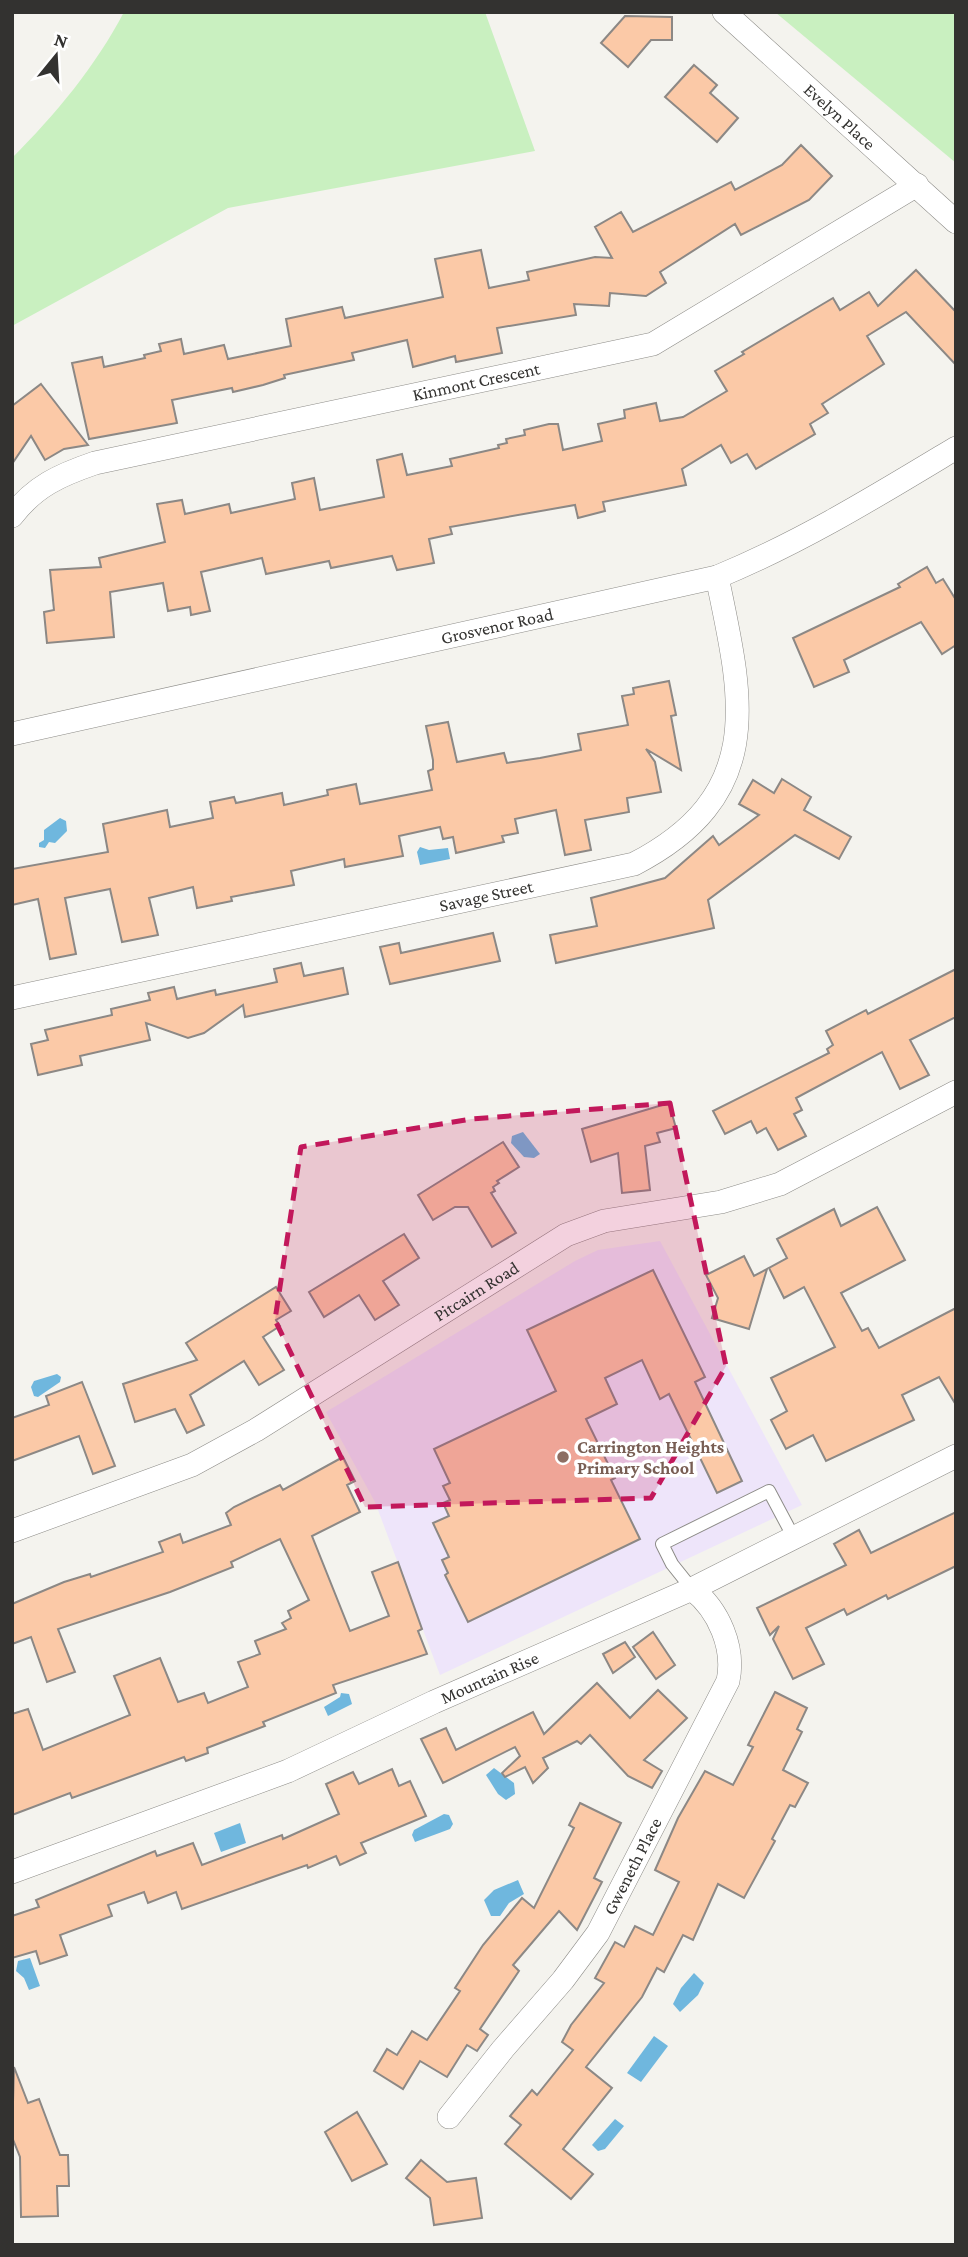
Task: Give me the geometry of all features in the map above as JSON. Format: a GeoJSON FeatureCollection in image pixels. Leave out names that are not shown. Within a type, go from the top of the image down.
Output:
{"type":"FeatureCollection","features":[{"type":"Feature","properties":{"kind":"street","name":"Evelyn Place"},"geometry":{"type":"LineString","coordinates":[[724,12],[956,222]]}},
{"type":"Feature","properties":{"kind":"street","name":"Kinmont Crescent"},"geometry":{"type":"LineString","coordinates":[[12,516],[40,486],[58,476],[95,463],[653,344],[917,185]]}},
{"type":"Feature","properties":{"kind":"street","name":"Grosvenor Road"},"geometry":{"type":"LineString","coordinates":[[12,734],[717,577],[768,556],[827,526],[956,448]]}},
{"type":"Feature","properties":{"kind":"street","name":"Savage Street"},"geometry":{"type":"LineString","coordinates":[[12,998],[634,864],[667,847],[697,820],[719,789],[735,748],[740,713],[737,674],[717,577]]}},
{"type":"Feature","properties":{"kind":"street","name":"Pitcairn Road"},"geometry":{"type":"LineString","coordinates":[[12,1531],[192,1465],[256,1430],[566,1235],[604,1221],[721,1202],[780,1184],[956,1091]]}},
{"type":"Feature","properties":{"kind":"street","name":"Mountain Rise"},"geometry":{"type":"LineString","coordinates":[[12,1872],[288,1771],[434,1702],[692,1589],[956,1456]]}},
{"type":"Feature","properties":{"kind":"street","name":"Gweneth Place"},"geometry":{"type":"LineString","coordinates":[[449,2118],[503,2049],[564,1980],[598,1933],[728,1681],[731,1666],[725,1635],[704,1598],[692,1589]]}},
{"type":"Feature","properties":{"kind":"lane"},"geometry":{"type":"LineString","coordinates":[[692,1589],[672,1564],[662,1544],[769,1492],[794,1538]]}},
{"type":"Feature","properties":{"kind":"highlighted area"},"geometry":{"type":"Polygon","coordinates":[[[670,1103],[726,1366],[651,1498],[365,1507],[275,1320],[301,1147],[472,1119],[670,1103]]]}},
{"type":"Feature","properties":{"kind":"shaded area","name":"Carrington Heights Primary School"},"geometry":{"type":"Polygon","coordinates":[[[660,1241],[802,1505],[440,1675],[375,1502],[326,1412],[575,1261],[598,1250],[660,1241]]]}},
{"type":"Feature","properties":{"kind":"green space"},"geometry":{"type":"Polygon","coordinates":[[[124,12],[485,12],[535,151],[228,208],[12,326],[12,158],[74,89],[124,12]]]}},
{"type":"Feature","properties":{"kind":"green space"},"geometry":{"type":"Polygon","coordinates":[[[775,12],[956,12],[956,163],[775,12]]]}},
{"type":"Feature","properties":{"kind":"water"},"geometry":{"type":"Polygon","coordinates":[[[60,818],[66,821],[67,831],[55,843],[49,842],[45,848],[39,847],[39,843],[44,840],[44,830],[60,818]]]}},
{"type":"Feature","properties":{"kind":"water"},"geometry":{"type":"Polygon","coordinates":[[[420,847],[429,850],[448,848],[450,859],[420,865],[417,852],[420,847]]]}},
{"type":"Feature","properties":{"kind":"water"},"geometry":{"type":"Polygon","coordinates":[[[523,1132],[540,1154],[534,1158],[524,1157],[511,1143],[512,1136],[523,1132]]]}},
{"type":"Feature","properties":{"kind":"water"},"geometry":{"type":"Polygon","coordinates":[[[57,1374],[61,1377],[60,1382],[38,1397],[34,1396],[31,1387],[34,1381],[57,1374]]]}},
{"type":"Feature","properties":{"kind":"water"},"geometry":{"type":"Polygon","coordinates":[[[341,1693],[349,1694],[352,1704],[328,1716],[324,1707],[340,1697],[341,1693]]]}},
{"type":"Feature","properties":{"kind":"water"},"geometry":{"type":"Polygon","coordinates":[[[494,1768],[514,1783],[515,1794],[506,1800],[498,1794],[486,1775],[494,1768]]]}},
{"type":"Feature","properties":{"kind":"water"},"geometry":{"type":"Polygon","coordinates":[[[444,1814],[449,1815],[453,1824],[450,1829],[415,1842],[412,1835],[414,1830],[444,1814]]]}},
{"type":"Feature","properties":{"kind":"water"},"geometry":{"type":"Polygon","coordinates":[[[240,1823],[246,1843],[221,1852],[214,1833],[240,1823]]]}},
{"type":"Feature","properties":{"kind":"water"},"geometry":{"type":"Polygon","coordinates":[[[518,1880],[524,1894],[509,1903],[500,1916],[491,1916],[484,1900],[494,1890],[518,1880]]]}},
{"type":"Feature","properties":{"kind":"water"},"geometry":{"type":"Polygon","coordinates":[[[30,1958],[40,1986],[29,1990],[24,1978],[16,1971],[18,1961],[30,1958]]]}},
{"type":"Feature","properties":{"kind":"water"},"geometry":{"type":"Polygon","coordinates":[[[694,1973],[704,1983],[698,1995],[680,2012],[673,2004],[681,1988],[694,1973]]]}},
{"type":"Feature","properties":{"kind":"water"},"geometry":{"type":"Polygon","coordinates":[[[654,2036],[668,2046],[641,2082],[627,2073],[654,2036]]]}},
{"type":"Feature","properties":{"kind":"water"},"geometry":{"type":"Polygon","coordinates":[[[615,2119],[624,2126],[605,2149],[598,2151],[592,2145],[615,2119]]]}},
{"type":"Feature","properties":{"kind":"building"},"geometry":{"type":"Polygon","coordinates":[[[625,16],[672,17],[672,40],[651,40],[628,67],[601,43],[625,16]]]}},
{"type":"Feature","properties":{"kind":"building"},"geometry":{"type":"Polygon","coordinates":[[[694,65],[717,85],[710,93],[738,118],[717,142],[665,97],[694,65]]]}},
{"type":"Feature","properties":{"kind":"building"},"geometry":{"type":"Polygon","coordinates":[[[801,145],[832,176],[809,200],[741,235],[735,224],[660,272],[666,283],[646,296],[610,293],[609,306],[574,304],[576,315],[497,328],[502,353],[456,362],[455,356],[413,367],[407,340],[352,353],[354,360],[284,375],[285,378],[263,385],[172,400],[177,423],[89,439],[72,363],[102,357],[104,367],[145,358],[144,355],[161,351],[159,344],[181,339],[184,354],[224,345],[228,359],[291,346],[286,319],[342,307],[345,318],[443,297],[435,259],[481,250],[489,288],[529,280],[527,272],[595,257],[612,258],[595,227],[621,212],[633,232],[731,182],[735,190],[782,165],[801,145]]]}},
{"type":"Feature","properties":{"kind":"building"},"geometry":{"type":"Polygon","coordinates":[[[916,270],[956,312],[956,365],[906,312],[867,336],[884,364],[822,404],[828,413],[810,424],[815,434],[756,469],[747,454],[731,463],[721,445],[682,469],[686,485],[603,502],[605,511],[578,518],[575,505],[450,527],[452,534],[429,539],[434,563],[397,570],[392,556],[331,568],[329,561],[266,574],[262,558],[201,572],[210,611],[191,615],[190,607],[168,611],[163,583],[110,592],[114,637],[47,643],[44,612],[54,610],[50,570],[101,567],[99,558],[165,542],[157,504],[182,500],[185,514],[229,504],[231,513],[295,499],[292,483],[314,478],[320,510],[384,497],[377,460],[402,454],[407,475],[452,466],[450,459],[499,448],[498,445],[507,443],[506,439],[525,435],[524,430],[549,424],[558,424],[563,450],[602,441],[598,424],[625,418],[624,410],[656,403],[660,421],[683,417],[727,391],[715,371],[744,354],[742,352],[833,298],[840,310],[869,292],[878,306],[916,270]]]}},
{"type":"Feature","properties":{"kind":"building"},"geometry":{"type":"Polygon","coordinates":[[[41,384],[88,445],[64,449],[45,460],[31,436],[12,464],[12,406],[41,384]]]}},
{"type":"Feature","properties":{"kind":"building"},"geometry":{"type":"Polygon","coordinates":[[[927,567],[936,583],[943,579],[956,600],[956,645],[942,654],[921,622],[844,660],[849,672],[814,687],[793,638],[900,587],[898,584],[927,567]]]}},
{"type":"Feature","properties":{"kind":"building"},"geometry":{"type":"Polygon","coordinates":[[[669,681],[676,715],[671,716],[681,770],[646,749],[655,762],[661,792],[627,798],[629,812],[585,820],[591,850],[565,855],[556,810],[515,819],[518,833],[502,836],[504,842],[456,853],[453,837],[443,839],[440,827],[399,836],[403,856],[345,867],[344,859],[291,871],[294,885],[231,897],[232,901],[197,908],[193,887],[149,898],[158,935],[122,942],[110,889],[65,898],[76,954],[50,959],[38,899],[12,905],[12,869],[108,852],[103,824],[167,810],[170,827],[213,818],[210,802],[234,797],[236,803],[282,793],[284,805],[328,795],[327,790],[356,784],[360,804],[432,790],[428,771],[433,769],[433,760],[426,726],[448,722],[457,762],[504,753],[507,763],[540,758],[581,750],[578,734],[628,725],[622,696],[634,694],[633,688],[669,681]]]}},
{"type":"Feature","properties":{"kind":"building"},"geometry":{"type":"Polygon","coordinates":[[[782,779],[811,797],[804,810],[851,837],[839,859],[795,835],[708,900],[714,928],[556,963],[550,935],[597,926],[591,898],[665,878],[713,836],[719,845],[759,815],[739,804],[753,780],[774,793],[782,779]]]}},
{"type":"Feature","properties":{"kind":"building"},"geometry":{"type":"Polygon","coordinates":[[[493,933],[500,961],[390,984],[380,947],[399,943],[401,953],[493,933]]]}},
{"type":"Feature","properties":{"kind":"building"},"geometry":{"type":"Polygon","coordinates":[[[301,963],[304,976],[343,968],[348,994],[245,1017],[243,1005],[204,1033],[188,1038],[146,1023],[150,1040],[80,1056],[82,1065],[38,1075],[31,1044],[48,1040],[45,1030],[112,1015],[111,1009],[150,1000],[148,993],[174,987],[177,999],[215,990],[216,995],[277,982],[274,969],[301,963]]]}},
{"type":"Feature","properties":{"kind":"building"},"geometry":{"type":"Polygon","coordinates":[[[956,969],[956,1017],[910,1040],[929,1075],[900,1089],[882,1052],[796,1098],[802,1110],[794,1114],[806,1136],[778,1150],[766,1128],[757,1133],[751,1121],[725,1134],[713,1111],[829,1053],[827,1049],[833,1045],[826,1031],[866,1010],[868,1014],[956,969]]]}},
{"type":"Feature","properties":{"kind":"building"},"geometry":{"type":"Polygon","coordinates":[[[669,1103],[676,1128],[657,1133],[660,1142],[645,1146],[650,1190],[622,1193],[618,1153],[591,1162],[582,1129],[669,1103]]]}},
{"type":"Feature","properties":{"kind":"building"},"geometry":{"type":"Polygon","coordinates":[[[503,1142],[519,1167],[497,1181],[499,1183],[493,1187],[495,1191],[491,1193],[516,1233],[492,1247],[468,1207],[455,1207],[433,1220],[418,1195],[503,1142]]]}},
{"type":"Feature","properties":{"kind":"building"},"geometry":{"type":"Polygon","coordinates":[[[877,1207],[905,1260],[841,1293],[862,1331],[868,1328],[879,1348],[956,1308],[956,1405],[939,1377],[902,1395],[914,1420],[826,1461],[813,1435],[786,1449],[771,1420],[787,1411],[771,1378],[835,1347],[804,1287],[784,1298],[769,1268],[787,1258],[777,1239],[834,1209],[841,1226],[877,1207]]]}},
{"type":"Feature","properties":{"kind":"building"},"geometry":{"type":"Polygon","coordinates":[[[404,1234],[419,1258],[383,1281],[399,1305],[375,1320],[359,1295],[324,1317],[309,1292],[404,1234]]]}},
{"type":"Feature","properties":{"kind":"building"},"geometry":{"type":"Polygon","coordinates":[[[744,1256],[754,1276],[767,1269],[749,1329],[712,1318],[718,1298],[706,1275],[744,1256]]]}},
{"type":"Feature","properties":{"kind":"building"},"geometry":{"type":"Polygon","coordinates":[[[653,1270],[705,1377],[695,1382],[742,1481],[717,1493],[669,1394],[660,1399],[642,1360],[605,1378],[617,1404],[586,1419],[615,1478],[611,1480],[640,1539],[468,1622],[445,1575],[448,1573],[442,1560],[449,1557],[433,1523],[449,1516],[443,1503],[450,1500],[443,1486],[450,1483],[434,1449],[556,1391],[527,1330],[653,1270]]]}},
{"type":"Feature","properties":{"kind":"building"},"geometry":{"type":"Polygon","coordinates":[[[276,1287],[291,1311],[276,1320],[280,1326],[263,1337],[284,1370],[259,1385],[244,1361],[190,1395],[204,1425],[187,1433],[175,1409],[135,1422],[123,1384],[197,1360],[186,1343],[276,1287]]]}},
{"type":"Feature","properties":{"kind":"building"},"geometry":{"type":"Polygon","coordinates":[[[82,1382],[115,1466],[93,1474],[79,1436],[12,1461],[12,1418],[49,1405],[46,1396],[82,1382]]]}},
{"type":"Feature","properties":{"kind":"building"},"geometry":{"type":"Polygon","coordinates":[[[343,1457],[355,1481],[347,1485],[360,1512],[312,1536],[350,1631],[389,1616],[372,1572],[398,1562],[422,1629],[418,1631],[427,1654],[333,1685],[336,1693],[263,1722],[265,1726],[207,1748],[208,1753],[186,1761],[184,1757],[72,1798],[70,1793],[12,1815],[12,1714],[28,1709],[43,1750],[130,1715],[114,1676],[160,1658],[178,1702],[204,1693],[208,1703],[248,1687],[238,1662],[260,1654],[255,1641],[286,1629],[282,1623],[291,1618],[288,1611],[309,1600],[280,1539],[231,1562],[233,1567],[170,1592],[58,1629],[75,1672],[47,1682],[31,1637],[12,1644],[12,1604],[64,1582],[90,1574],[91,1577],[163,1552],[159,1542],[180,1534],[183,1543],[231,1525],[226,1513],[234,1507],[280,1485],[283,1490],[343,1457]]]}},
{"type":"Feature","properties":{"kind":"building"},"geometry":{"type":"Polygon","coordinates":[[[956,1512],[956,1566],[888,1599],[886,1595],[847,1615],[844,1609],[806,1628],[824,1664],[793,1679],[773,1639],[779,1626],[770,1635],[757,1608],[846,1565],[834,1544],[859,1530],[871,1553],[956,1512]]]}},
{"type":"Feature","properties":{"kind":"building"},"geometry":{"type":"Polygon","coordinates":[[[653,1632],[675,1665],[656,1679],[633,1647],[653,1632]]]}},
{"type":"Feature","properties":{"kind":"building"},"geometry":{"type":"Polygon","coordinates":[[[625,1642],[635,1657],[613,1673],[603,1654],[625,1642]]]}},
{"type":"Feature","properties":{"kind":"building"},"geometry":{"type":"Polygon","coordinates":[[[597,1683],[630,1718],[658,1690],[687,1718],[644,1760],[662,1771],[652,1788],[628,1776],[590,1735],[581,1744],[577,1741],[543,1758],[548,1768],[533,1783],[525,1767],[505,1777],[502,1773],[520,1756],[515,1747],[443,1783],[421,1739],[446,1728],[456,1750],[533,1712],[544,1734],[597,1683]]]}},
{"type":"Feature","properties":{"kind":"building"},"geometry":{"type":"Polygon","coordinates":[[[775,1692],[807,1708],[797,1729],[802,1732],[783,1770],[808,1783],[795,1807],[790,1805],[772,1839],[775,1841],[744,1898],[718,1884],[693,1940],[683,1935],[664,1972],[657,1968],[642,1997],[586,2067],[612,2088],[563,2149],[593,2174],[571,2199],[505,2144],[521,2125],[510,2116],[532,2090],[537,2095],[573,2050],[562,2042],[571,2025],[604,1983],[595,1978],[615,1942],[624,1947],[635,1926],[653,1935],[679,1882],[655,1870],[678,1818],[705,1771],[733,1785],[753,1747],[748,1745],[775,1692]]]}},
{"type":"Feature","properties":{"kind":"building"},"geometry":{"type":"Polygon","coordinates":[[[392,1769],[399,1786],[410,1781],[426,1816],[361,1843],[366,1853],[340,1865],[336,1856],[308,1868],[307,1865],[182,1909],[176,1892],[148,1903],[144,1892],[108,1905],[112,1916],[60,1935],[67,1955],[40,1964],[36,1951],[12,1958],[12,1916],[39,1907],[36,1900],[155,1851],[157,1856],[193,1843],[202,1865],[282,1835],[283,1839],[339,1814],[326,1784],[353,1772],[359,1784],[392,1769]]]}},
{"type":"Feature","properties":{"kind":"building"},"geometry":{"type":"Polygon","coordinates":[[[580,1803],[621,1823],[594,1878],[602,1882],[577,1930],[559,1911],[513,1965],[519,1971],[480,2029],[488,2035],[477,2051],[467,2045],[447,2077],[420,2061],[403,2089],[374,2071],[387,2049],[397,2055],[412,2031],[427,2040],[460,1991],[455,1988],[483,1945],[522,1898],[534,1908],[574,1828],[569,1825],[580,1803]]]}},
{"type":"Feature","properties":{"kind":"building"},"geometry":{"type":"Polygon","coordinates":[[[14,2067],[28,2103],[39,2099],[60,2155],[68,2155],[69,2186],[57,2186],[58,2216],[21,2217],[20,2157],[12,2137],[14,2067]]]}},
{"type":"Feature","properties":{"kind":"building"},"geometry":{"type":"Polygon","coordinates":[[[357,2112],[387,2164],[352,2181],[325,2132],[357,2112]]]}},
{"type":"Feature","properties":{"kind":"building"},"geometry":{"type":"Polygon","coordinates":[[[421,2160],[447,2182],[476,2178],[482,2218],[434,2225],[430,2198],[406,2178],[421,2160]]]}},
{"type":"Feature","properties":{"kind":"place","name":"Carrington Heights Primary School"},"geometry":{"type":"Point","coordinates":[563,1457]}}]}
